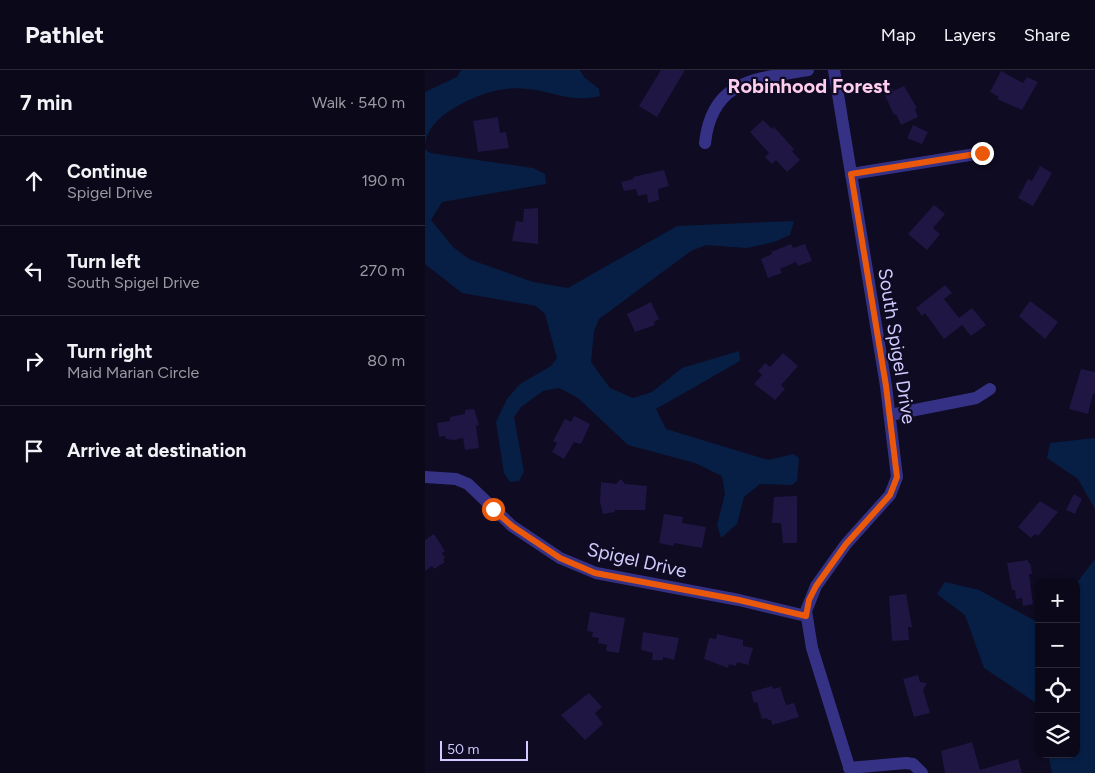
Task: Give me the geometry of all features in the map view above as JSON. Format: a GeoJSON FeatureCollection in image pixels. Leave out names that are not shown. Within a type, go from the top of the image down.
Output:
{"type":"FeatureCollection","features":[{"type":"Feature","properties":{"kind":"street"},"geometry":{"type":"LineString","coordinates":[[705,143],[711,116],[717,103],[733,88],[744,82],[808,70]]}},
{"type":"Feature","properties":{"kind":"street","name":"South Spigel Drive"},"geometry":{"type":"LineString","coordinates":[[834,70],[890,415],[897,477],[890,495],[846,544],[816,586],[809,600],[806,616],[811,648],[850,771]]}},
{"type":"Feature","properties":{"kind":"street"},"geometry":{"type":"LineString","coordinates":[[851,174],[982,153]]}},
{"type":"Feature","properties":{"kind":"street"},"geometry":{"type":"LineString","coordinates":[[890,415],[976,398],[990,388]]}},
{"type":"Feature","properties":{"kind":"street","name":"Spigel Drive"},"geometry":{"type":"LineString","coordinates":[[425,478],[456,479],[468,484],[512,526],[560,558],[595,573],[739,600],[806,616]]}},
{"type":"Feature","properties":{"kind":"street"},"geometry":{"type":"LineString","coordinates":[[850,771],[906,763],[913,764],[922,773]]}},
{"type":"Feature","properties":{"kind":"water"},"geometry":{"type":"Polygon","coordinates":[[[461,70],[580,70],[584,77],[599,89],[600,96],[572,98],[538,90],[518,88],[498,90],[478,96],[451,110],[433,125],[425,146],[425,92],[457,77],[461,70]]]}},
{"type":"Feature","properties":{"kind":"water"},"geometry":{"type":"Polygon","coordinates":[[[425,149],[430,153],[533,168],[545,174],[546,184],[442,202],[431,220],[453,247],[469,259],[533,282],[568,288],[677,226],[794,221],[790,235],[774,242],[747,248],[706,245],[691,251],[599,319],[594,331],[591,362],[610,388],[633,398],[652,392],[682,368],[739,351],[740,361],[656,409],[666,429],[768,460],[794,454],[799,458],[797,481],[792,485],[760,484],[744,497],[737,524],[721,538],[717,525],[725,494],[722,476],[695,463],[628,445],[578,398],[559,388],[543,391],[521,407],[514,417],[524,472],[519,481],[510,482],[504,473],[496,422],[507,399],[520,384],[551,366],[557,358],[545,314],[536,306],[462,293],[425,264],[425,149]]]}},
{"type":"Feature","properties":{"kind":"water"},"geometry":{"type":"Polygon","coordinates":[[[1095,438],[1095,509],[1078,479],[1047,458],[1050,443],[1095,438]]]}},
{"type":"Feature","properties":{"kind":"water"},"geometry":{"type":"Polygon","coordinates":[[[1095,559],[1095,773],[1052,773],[1049,758],[1080,758],[1080,579],[1095,559]]]}},
{"type":"Feature","properties":{"kind":"water"},"geometry":{"type":"Polygon","coordinates":[[[945,582],[979,590],[1035,621],[1035,702],[984,668],[965,615],[937,594],[945,582]]]}},
{"type":"Feature","properties":{"kind":"building"},"geometry":{"type":"Polygon","coordinates":[[[661,70],[685,70],[657,117],[639,106],[661,70]]]}},
{"type":"Feature","properties":{"kind":"building"},"geometry":{"type":"Polygon","coordinates":[[[1001,71],[1023,83],[1027,77],[1038,82],[1022,110],[997,99],[999,97],[990,92],[1001,71]]]}},
{"type":"Feature","properties":{"kind":"building"},"geometry":{"type":"Polygon","coordinates":[[[904,86],[917,108],[915,109],[918,117],[901,125],[896,114],[894,115],[883,91],[892,88],[893,91],[904,86]]]}},
{"type":"Feature","properties":{"kind":"building"},"geometry":{"type":"Polygon","coordinates":[[[498,117],[500,133],[506,132],[509,148],[478,152],[473,121],[498,117]]]}},
{"type":"Feature","properties":{"kind":"building"},"geometry":{"type":"Polygon","coordinates":[[[763,120],[772,129],[774,127],[794,149],[792,151],[800,160],[787,172],[776,160],[772,164],[765,157],[769,153],[750,132],[763,120]]]}},
{"type":"Feature","properties":{"kind":"building"},"geometry":{"type":"Polygon","coordinates":[[[913,125],[928,132],[922,144],[907,138],[913,125]]]}},
{"type":"Feature","properties":{"kind":"building"},"geometry":{"type":"Polygon","coordinates":[[[1040,166],[1052,173],[1033,206],[1018,198],[1028,179],[1032,181],[1040,166]]]}},
{"type":"Feature","properties":{"kind":"building"},"geometry":{"type":"Polygon","coordinates":[[[664,170],[669,186],[658,189],[659,200],[648,203],[647,194],[638,196],[636,189],[624,191],[621,182],[633,179],[633,177],[664,170]]]}},
{"type":"Feature","properties":{"kind":"building"},"geometry":{"type":"Polygon","coordinates":[[[934,205],[945,214],[933,228],[940,234],[927,250],[908,234],[934,205]]]}},
{"type":"Feature","properties":{"kind":"building"},"geometry":{"type":"Polygon","coordinates":[[[538,208],[538,244],[512,241],[516,221],[523,222],[524,209],[538,208]]]}},
{"type":"Feature","properties":{"kind":"building"},"geometry":{"type":"Polygon","coordinates":[[[791,244],[793,248],[805,244],[812,261],[798,266],[796,262],[780,269],[782,273],[768,278],[761,259],[772,254],[771,252],[791,244]]]}},
{"type":"Feature","properties":{"kind":"building"},"geometry":{"type":"Polygon","coordinates":[[[945,285],[952,293],[944,299],[959,318],[972,308],[986,325],[971,336],[962,325],[944,339],[925,313],[922,316],[916,308],[945,285]]]}},
{"type":"Feature","properties":{"kind":"building"},"geometry":{"type":"Polygon","coordinates":[[[1030,301],[1058,322],[1045,339],[1019,316],[1030,301]]]}},
{"type":"Feature","properties":{"kind":"building"},"geometry":{"type":"Polygon","coordinates":[[[651,302],[659,319],[654,322],[655,325],[635,332],[627,314],[651,302]]]}},
{"type":"Feature","properties":{"kind":"building"},"geometry":{"type":"Polygon","coordinates":[[[783,353],[798,366],[781,385],[785,389],[775,400],[754,384],[762,375],[758,371],[765,363],[770,367],[783,353]]]}},
{"type":"Feature","properties":{"kind":"building"},"geometry":{"type":"Polygon","coordinates":[[[1081,369],[1095,372],[1095,393],[1093,394],[1088,414],[1069,409],[1081,369]]]}},
{"type":"Feature","properties":{"kind":"building"},"geometry":{"type":"Polygon","coordinates":[[[474,409],[479,425],[476,426],[479,448],[465,450],[463,438],[454,440],[446,439],[445,436],[439,437],[437,423],[450,421],[450,417],[465,414],[465,410],[474,409]]]}},
{"type":"Feature","properties":{"kind":"building"},"geometry":{"type":"Polygon","coordinates":[[[574,416],[590,424],[582,442],[580,444],[574,442],[564,459],[552,452],[557,443],[553,441],[565,419],[571,422],[574,416]]]}},
{"type":"Feature","properties":{"kind":"building"},"geometry":{"type":"Polygon","coordinates":[[[621,479],[625,484],[647,486],[645,510],[614,510],[615,512],[603,514],[600,502],[601,482],[616,484],[621,479]]]}},
{"type":"Feature","properties":{"kind":"building"},"geometry":{"type":"Polygon","coordinates":[[[1074,494],[1082,499],[1075,514],[1066,510],[1074,494]]]}},
{"type":"Feature","properties":{"kind":"building"},"geometry":{"type":"Polygon","coordinates":[[[797,496],[797,543],[783,543],[781,523],[772,523],[774,497],[797,496]]]}},
{"type":"Feature","properties":{"kind":"building"},"geometry":{"type":"Polygon","coordinates":[[[1040,501],[1058,512],[1038,536],[1035,534],[1031,538],[1018,527],[1040,501]]]}},
{"type":"Feature","properties":{"kind":"building"},"geometry":{"type":"Polygon","coordinates":[[[664,514],[683,517],[682,523],[706,527],[702,548],[674,543],[673,546],[659,543],[664,514]]]}},
{"type":"Feature","properties":{"kind":"building"},"geometry":{"type":"Polygon","coordinates":[[[434,534],[445,551],[442,553],[445,562],[434,569],[432,566],[425,571],[425,540],[434,534]]]}},
{"type":"Feature","properties":{"kind":"building"},"geometry":{"type":"Polygon","coordinates":[[[1028,560],[1032,574],[1029,574],[1033,604],[1023,606],[1022,598],[1016,599],[1015,590],[1012,590],[1007,563],[1028,560]]]}},
{"type":"Feature","properties":{"kind":"building"},"geometry":{"type":"Polygon","coordinates":[[[906,594],[912,627],[908,627],[909,640],[892,641],[889,596],[906,594]]]}},
{"type":"Feature","properties":{"kind":"building"},"geometry":{"type":"Polygon","coordinates":[[[590,612],[625,618],[619,653],[606,651],[607,645],[598,643],[599,638],[592,637],[593,632],[587,631],[590,612]]]}},
{"type":"Feature","properties":{"kind":"building"},"geometry":{"type":"Polygon","coordinates":[[[643,632],[679,638],[674,660],[663,657],[663,660],[652,660],[653,653],[641,650],[643,632]]]}},
{"type":"Feature","properties":{"kind":"building"},"geometry":{"type":"Polygon","coordinates":[[[717,634],[743,640],[743,646],[753,648],[748,665],[737,662],[736,666],[729,664],[728,668],[704,659],[709,638],[716,639],[717,634]]]}},
{"type":"Feature","properties":{"kind":"building"},"geometry":{"type":"Polygon","coordinates":[[[918,675],[920,682],[927,683],[923,690],[930,713],[914,717],[903,679],[918,675]]]}},
{"type":"Feature","properties":{"kind":"building"},"geometry":{"type":"Polygon","coordinates":[[[772,686],[773,689],[780,687],[786,705],[794,703],[799,717],[772,725],[771,720],[767,718],[762,719],[757,702],[754,703],[751,692],[772,686]]]}},
{"type":"Feature","properties":{"kind":"building"},"geometry":{"type":"Polygon","coordinates":[[[589,693],[602,707],[595,713],[603,724],[585,740],[561,715],[589,693]]]}},
{"type":"Feature","properties":{"kind":"building"},"geometry":{"type":"Polygon","coordinates":[[[972,742],[980,770],[1018,759],[1022,773],[945,773],[941,751],[972,742]]]}},
{"type":"Feature","properties":{"kind":"district","name":"Robinhood Forest"},"geometry":{"type":"Point","coordinates":[809,86]}},
{"type":"Feature","properties":{"kind":"route"},"geometry":{"type":"LineString","coordinates":[[493,509],[512,526],[560,558],[595,573],[739,600],[806,616],[809,600],[816,586],[846,544],[890,495],[897,477],[886,386],[851,174],[982,153]]}}]}
